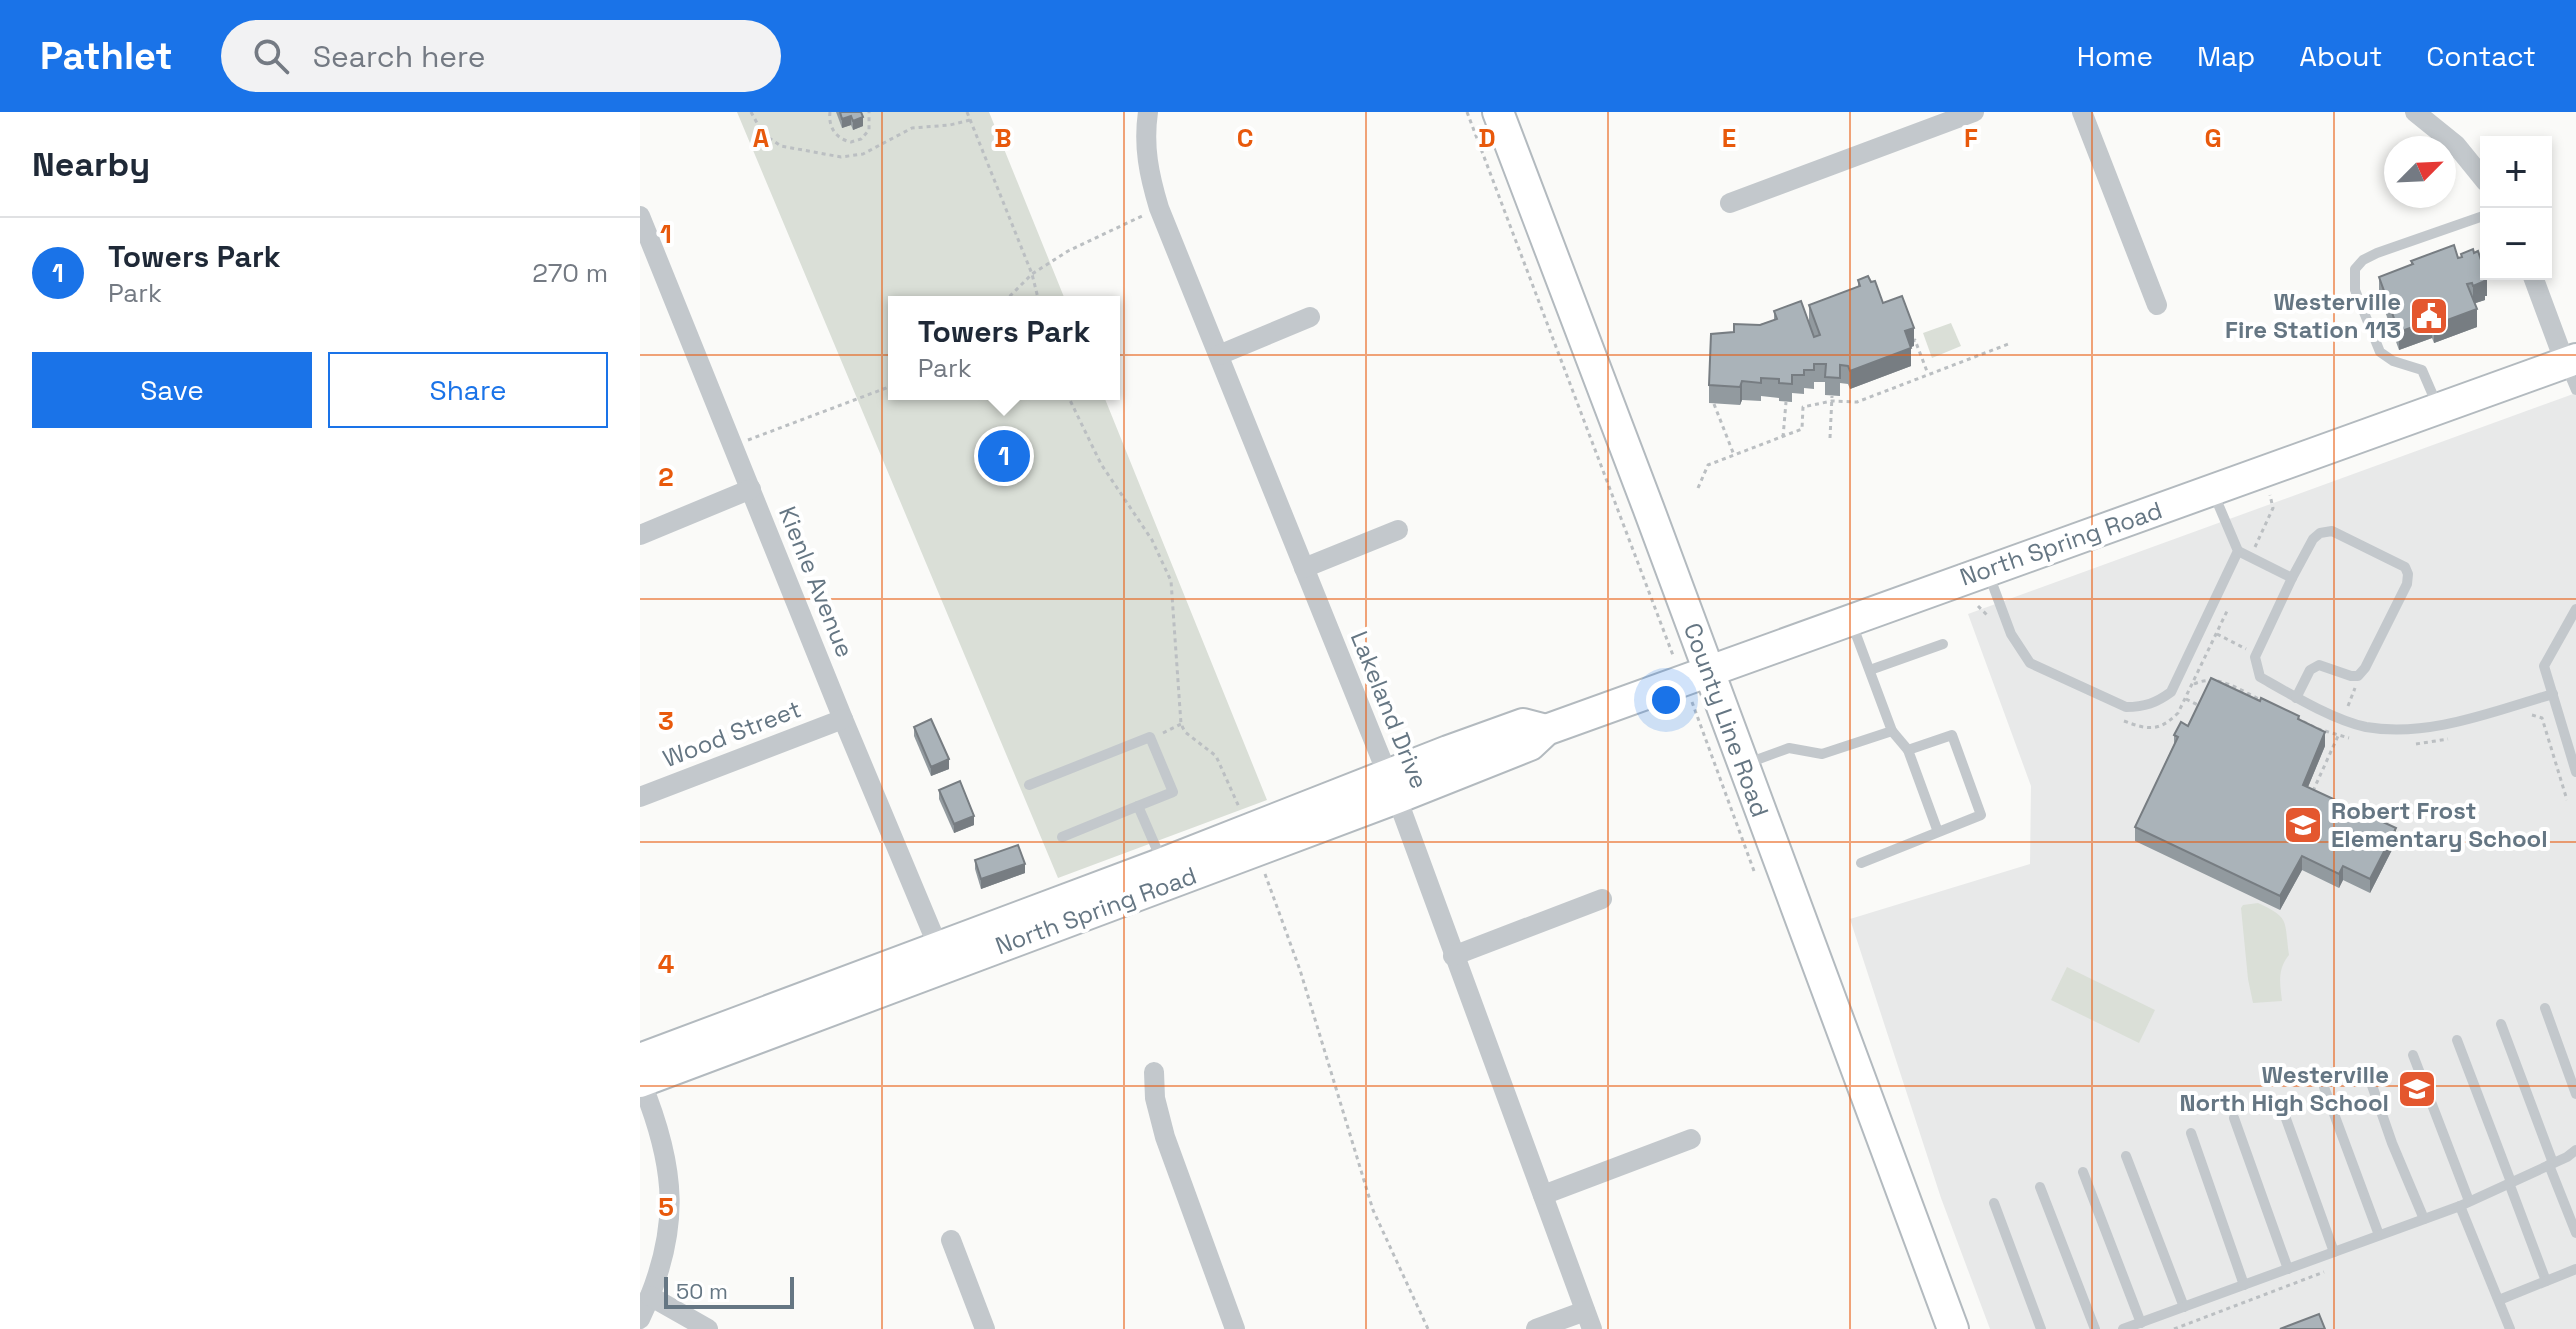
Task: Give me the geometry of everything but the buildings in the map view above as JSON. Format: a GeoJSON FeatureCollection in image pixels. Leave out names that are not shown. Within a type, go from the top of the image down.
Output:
{"type":"FeatureCollection","features":[{"type":"Feature","properties":{"kind":"main road","name":"County Line Road"},"geometry":{"type":"LineString","coordinates":[[1498,112],[1696,677],[1743,765],[1953,1329]]}},
{"type":"Feature","properties":{"kind":"main road","name":"North Spring Road"},"geometry":{"type":"LineString","coordinates":[[640,1059],[942,956],[1392,787],[1530,745],[1546,730],[2439,408],[2572,371]]}},
{"type":"Feature","properties":{"kind":"main road","name":"North Spring Road"},"geometry":{"type":"LineString","coordinates":[[640,1081],[942,956]]}},
{"type":"Feature","properties":{"kind":"street","name":"Lakeland Drive"},"geometry":{"type":"LineString","coordinates":[[1148,112],[1145,140],[1148,171],[1159,208],[1392,787],[1589,1320]]}},
{"type":"Feature","properties":{"kind":"street"},"geometry":{"type":"LineString","coordinates":[[1730,203],[1974,112]]}},
{"type":"Feature","properties":{"kind":"street"},"geometry":{"type":"LineString","coordinates":[[2082,112],[2157,305]]}},
{"type":"Feature","properties":{"kind":"street"},"geometry":{"type":"LineString","coordinates":[[2415,112],[2456,145],[2480,175]]}},
{"type":"Feature","properties":{"kind":"street","name":"Kienle Avenue"},"geometry":{"type":"LineString","coordinates":[[640,216],[942,956]]}},
{"type":"Feature","properties":{"kind":"street"},"geometry":{"type":"LineString","coordinates":[[2534,280],[2572,371]]}},
{"type":"Feature","properties":{"kind":"street"},"geometry":{"type":"LineString","coordinates":[[1219,355],[1310,317]]}},
{"type":"Feature","properties":{"kind":"street"},"geometry":{"type":"LineString","coordinates":[[640,535],[751,489]]}},
{"type":"Feature","properties":{"kind":"street"},"geometry":{"type":"LineString","coordinates":[[1304,568],[1398,530]]}},
{"type":"Feature","properties":{"kind":"street","name":"Wood Street"},"geometry":{"type":"LineString","coordinates":[[640,797],[843,719]]}},
{"type":"Feature","properties":{"kind":"street"},"geometry":{"type":"LineString","coordinates":[[1453,956],[1602,899]]}},
{"type":"Feature","properties":{"kind":"street"},"geometry":{"type":"LineString","coordinates":[[1154,1072],[1155,1098],[1172,1160],[1235,1329]]}},
{"type":"Feature","properties":{"kind":"street"},"geometry":{"type":"LineString","coordinates":[[640,1081],[664,1143],[671,1201],[667,1240],[640,1319]]}},
{"type":"Feature","properties":{"kind":"street"},"geometry":{"type":"LineString","coordinates":[[1543,1195],[1691,1139]]}},
{"type":"Feature","properties":{"kind":"street"},"geometry":{"type":"LineString","coordinates":[[951,1240],[985,1329]]}},
{"type":"Feature","properties":{"kind":"street"},"geometry":{"type":"LineString","coordinates":[[650,1296],[708,1329]]}},
{"type":"Feature","properties":{"kind":"street"},"geometry":{"type":"LineString","coordinates":[[1536,1329],[1589,1320]]}},
{"type":"Feature","properties":{"kind":"lane"},"geometry":{"type":"LineString","coordinates":[[2439,408],[2422,370],[2393,361],[2380,352],[2355,290],[2355,269],[2363,260],[2377,253],[2480,217]]}},
{"type":"Feature","properties":{"kind":"lane"},"geometry":{"type":"LineString","coordinates":[[2213,491],[2238,551],[2292,578]]}},
{"type":"Feature","properties":{"kind":"lane"},"geometry":{"type":"LineString","coordinates":[[2296,698],[2310,670],[2319,665],[2358,676],[2365,668],[2407,584],[2405,567],[2332,531],[2320,533],[2313,539],[2292,578],[2255,657],[2260,677],[2296,698],[2365,726],[2405,729],[2456,722],[2553,694]]}},
{"type":"Feature","properties":{"kind":"lane"},"geometry":{"type":"LineString","coordinates":[[1987,569],[2011,634],[2030,663],[2126,707],[2142,707],[2157,702],[2171,692],[2238,551]]}},
{"type":"Feature","properties":{"kind":"lane"},"geometry":{"type":"LineString","coordinates":[[2576,609],[2544,666],[2576,772]]}},
{"type":"Feature","properties":{"kind":"lane"},"geometry":{"type":"LineString","coordinates":[[1851,619],[1892,731],[1908,750],[1938,832]]}},
{"type":"Feature","properties":{"kind":"lane"},"geometry":{"type":"LineString","coordinates":[[1870,670],[1943,644]]}},
{"type":"Feature","properties":{"kind":"lane"},"geometry":{"type":"LineString","coordinates":[[1743,765],[1789,748],[1822,754],[1892,731]]}},
{"type":"Feature","properties":{"kind":"lane"},"geometry":{"type":"LineString","coordinates":[[1861,863],[1981,815],[1952,735],[1908,750]]}},
{"type":"Feature","properties":{"kind":"lane"},"geometry":{"type":"LineString","coordinates":[[1029,785],[1150,737],[1173,792],[1062,837]]}},
{"type":"Feature","properties":{"kind":"lane"},"geometry":{"type":"LineString","coordinates":[[1138,806],[1167,873]]}},
{"type":"Feature","properties":{"kind":"lane"},"geometry":{"type":"LineString","coordinates":[[2545,1008],[2576,1094]]}},
{"type":"Feature","properties":{"kind":"lane"},"geometry":{"type":"LineString","coordinates":[[2501,1024],[2576,1233]]}},
{"type":"Feature","properties":{"kind":"lane"},"geometry":{"type":"LineString","coordinates":[[2457,1040],[2546,1281]]}},
{"type":"Feature","properties":{"kind":"lane"},"geometry":{"type":"LineString","coordinates":[[2413,1055],[2510,1329]]}},
{"type":"Feature","properties":{"kind":"lane"},"geometry":{"type":"LineString","coordinates":[[2367,1071],[2392,1143],[2424,1219]]}},
{"type":"Feature","properties":{"kind":"lane"},"geometry":{"type":"LineString","coordinates":[[2324,1087],[2379,1235]]}},
{"type":"Feature","properties":{"kind":"lane"},"geometry":{"type":"LineString","coordinates":[[2280,1102],[2334,1252]]}},
{"type":"Feature","properties":{"kind":"lane"},"geometry":{"type":"LineString","coordinates":[[2234,1118],[2288,1269]]}},
{"type":"Feature","properties":{"kind":"lane"},"geometry":{"type":"LineString","coordinates":[[2191,1133],[2244,1285]]}},
{"type":"Feature","properties":{"kind":"lane"},"geometry":{"type":"LineString","coordinates":[[2123,1329],[2464,1204],[2576,1150]]}},
{"type":"Feature","properties":{"kind":"lane"},"geometry":{"type":"LineString","coordinates":[[2126,1156],[2184,1307]]}},
{"type":"Feature","properties":{"kind":"lane"},"geometry":{"type":"LineString","coordinates":[[2083,1172],[2141,1323]]}},
{"type":"Feature","properties":{"kind":"lane"},"geometry":{"type":"LineString","coordinates":[[2040,1187],[2095,1329]]}},
{"type":"Feature","properties":{"kind":"lane"},"geometry":{"type":"LineString","coordinates":[[1994,1203],[2041,1329]]}},
{"type":"Feature","properties":{"kind":"lane"},"geometry":{"type":"LineString","coordinates":[[2499,1300],[2576,1269]]}},
{"type":"Feature","properties":{"kind":"path"},"geometry":{"type":"LineString","coordinates":[[751,112],[763,134],[781,146],[841,157],[863,154],[912,128],[970,120]]}},
{"type":"Feature","properties":{"kind":"path"},"geometry":{"type":"LineString","coordinates":[[830,112],[829,119],[836,135],[851,142],[861,139],[869,130],[869,112]]}},
{"type":"Feature","properties":{"kind":"path"},"geometry":{"type":"LineString","coordinates":[[967,112],[1032,274],[1038,296]]}},
{"type":"Feature","properties":{"kind":"path"},"geometry":{"type":"LineString","coordinates":[[1467,112],[1696,677],[1754,871]]}},
{"type":"Feature","properties":{"kind":"path"},"geometry":{"type":"LineString","coordinates":[[1010,296],[1032,274],[1068,251],[1159,208]]}},
{"type":"Feature","properties":{"kind":"path"},"geometry":{"type":"LineString","coordinates":[[1912,342],[1915,340],[1928,375]]}},
{"type":"Feature","properties":{"kind":"path"},"geometry":{"type":"LineString","coordinates":[[1698,488],[1708,465],[1802,429],[1803,407],[1832,398],[1857,402],[2011,343]]}},
{"type":"Feature","properties":{"kind":"path"},"geometry":{"type":"LineString","coordinates":[[734,446],[888,387]]}},
{"type":"Feature","properties":{"kind":"path"},"geometry":{"type":"LineString","coordinates":[[1830,438],[1832,398]]}},
{"type":"Feature","properties":{"kind":"path"},"geometry":{"type":"LineString","coordinates":[[1783,437],[1786,402]]}},
{"type":"Feature","properties":{"kind":"path"},"geometry":{"type":"LineString","coordinates":[[1714,404],[1734,455]]}},
{"type":"Feature","properties":{"kind":"path"},"geometry":{"type":"LineString","coordinates":[[2250,557],[2273,508],[2267,488]]}},
{"type":"Feature","properties":{"kind":"path"},"geometry":{"type":"LineString","coordinates":[[1978,606],[1984,609],[1992,622]]}},
{"type":"Feature","properties":{"kind":"path"},"geometry":{"type":"LineString","coordinates":[[2118,719],[2144,728],[2166,725],[2178,713],[2228,609]]}},
{"type":"Feature","properties":{"kind":"path"},"geometry":{"type":"LineString","coordinates":[[2216,634],[2234,643]]}},
{"type":"Feature","properties":{"kind":"path"},"geometry":{"type":"LineString","coordinates":[[2348,706],[2355,692],[2354,676]]}},
{"type":"Feature","properties":{"kind":"path"},"geometry":{"type":"LineString","coordinates":[[2186,699],[2203,707]]}},
{"type":"Feature","properties":{"kind":"path"},"geometry":{"type":"LineString","coordinates":[[2293,727],[2298,719]]}},
{"type":"Feature","properties":{"kind":"path"},"geometry":{"type":"LineString","coordinates":[[1151,739],[1181,724]]}},
{"type":"Feature","properties":{"kind":"path"},"geometry":{"type":"LineString","coordinates":[[2310,796],[2338,736]]}},
{"type":"Feature","properties":{"kind":"path"},"geometry":{"type":"LineString","coordinates":[[2174,1329],[2329,1270]]}},
{"type":"Feature","properties":{"kind":"shaded area"},"geometry":{"type":"Polygon","coordinates":[[[737,112],[989,112],[1064,296],[888,296],[888,400],[1105,400],[1267,800],[1058,878],[737,112]]]}},
{"type":"Feature","properties":{"kind":"shaded area"},"geometry":{"type":"Polygon","coordinates":[[[1951,323],[1961,346],[1932,358],[1923,333],[1951,323]]]}},
{"type":"Feature","properties":{"kind":"shaded area","name":"Robert Frost Elementary School"},"geometry":{"type":"Polygon","coordinates":[[[2576,393],[2576,1329],[1990,1329],[1941,1198],[1850,919],[2030,864],[2031,786],[1968,614],[2576,393]]]}},
{"type":"Feature","properties":{"kind":"shaded area"},"geometry":{"type":"Polygon","coordinates":[[[2258,903],[2281,917],[2286,928],[2289,955],[2281,971],[2282,1001],[2253,1003],[2241,908],[2258,903]]]}},
{"type":"Feature","properties":{"kind":"shaded area"},"geometry":{"type":"Polygon","coordinates":[[[2067,967],[2155,1010],[2139,1043],[2051,1000],[2067,967]]]}},
{"type":"Feature","properties":{"kind":"place","name":"Westerville Fire Station 113"},"geometry":{"type":"Point","coordinates":[2429,316]}},
{"type":"Feature","properties":{"kind":"place","name":"Towers Park"},"geometry":{"type":"Point","coordinates":[1004,456]}},
{"type":"Feature","properties":{"kind":"place","name":"Robert Frost Elementary School"},"geometry":{"type":"Point","coordinates":[2303,825]}},
{"type":"Feature","properties":{"kind":"place","name":"Westerville North High School"},"geometry":{"type":"Point","coordinates":[2417,1089]}}]}
